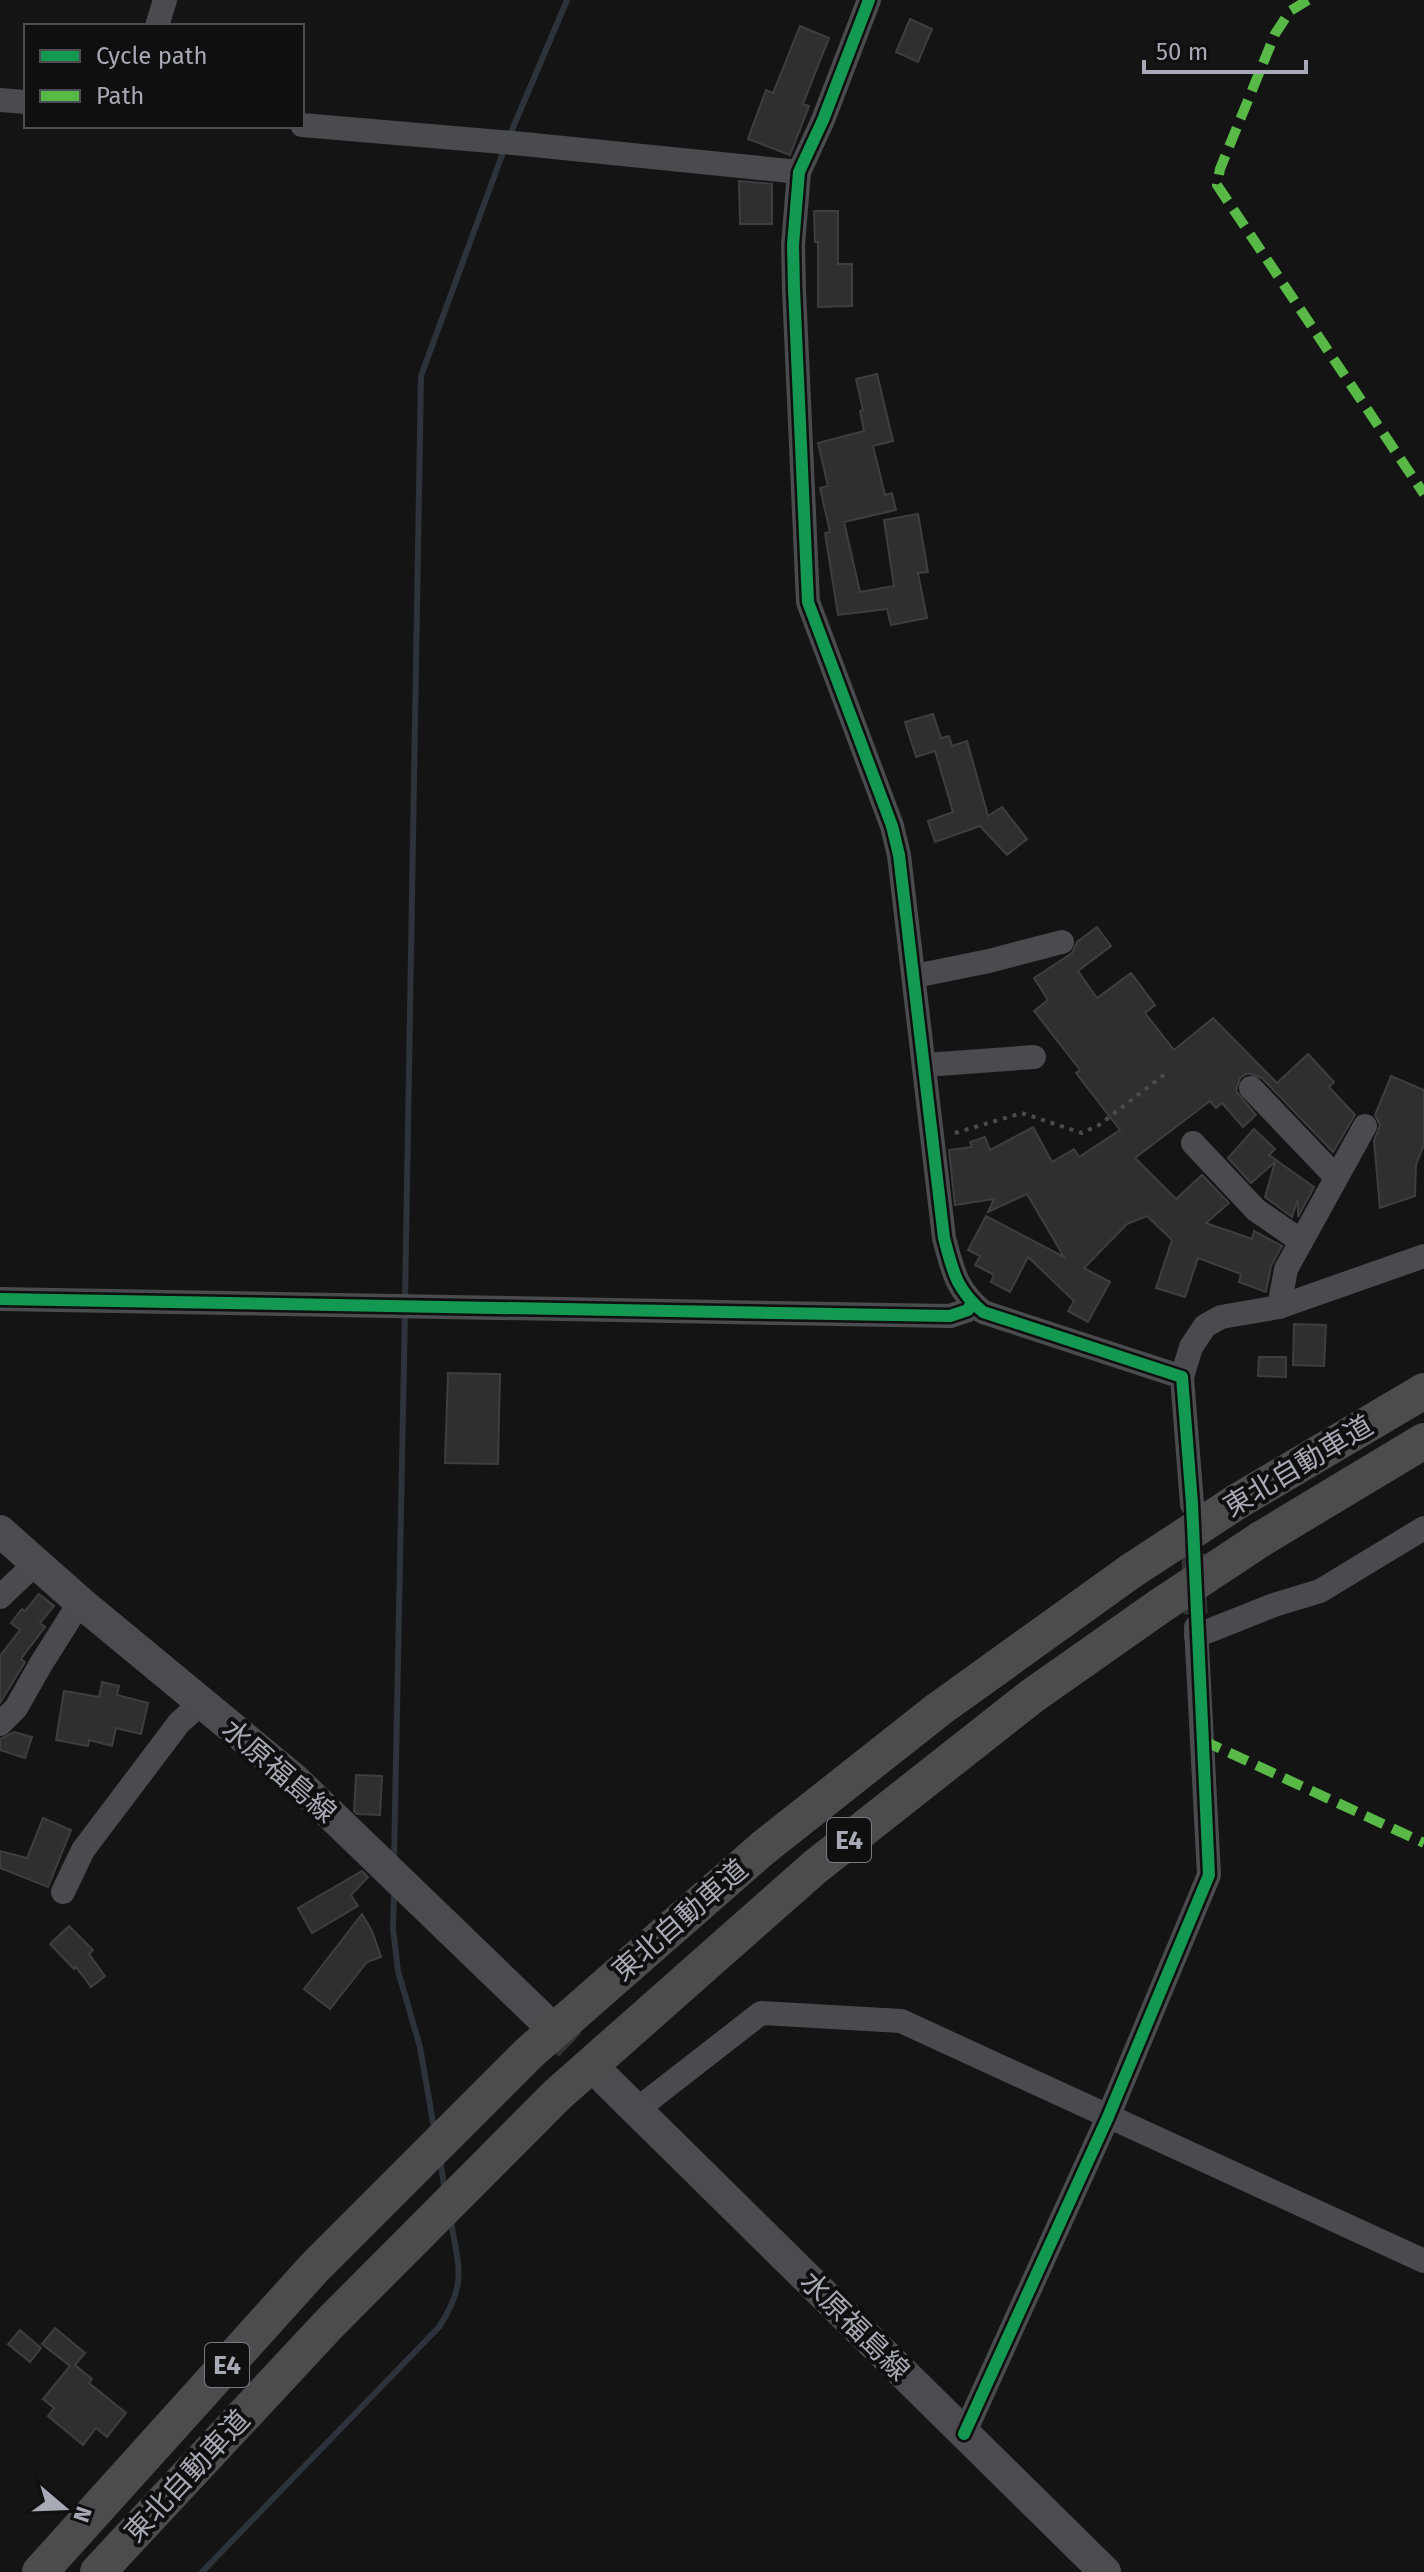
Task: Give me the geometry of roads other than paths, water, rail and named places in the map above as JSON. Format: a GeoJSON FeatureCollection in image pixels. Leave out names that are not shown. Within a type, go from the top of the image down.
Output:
{"type":"FeatureCollection","features":[{"type":"Feature","properties":{"kind":"highway","name":"東北自動車道"},"geometry":{"type":"LineString","coordinates":[[40,2572],[315,2267],[420,2163],[538,2038],[763,1848],[939,1709],[1131,1571],[1238,1501],[1424,1391]]}},
{"type":"Feature","properties":{"kind":"highway","name":"東北自動車道"},"geometry":{"type":"LineString","coordinates":[[98,2572],[329,2324],[557,2095],[815,1867],[1032,1696],[1160,1606],[1261,1539],[1424,1441]]}},
{"type":"Feature","properties":{"kind":"main road","name":"水原福島線"},"geometry":{"type":"LineString","coordinates":[[0,1531],[200,1704],[294,1779],[394,1876],[538,2038]]}},
{"type":"Feature","properties":{"kind":"main road","name":"水原福島線"},"geometry":{"type":"LineString","coordinates":[[606,2080],[1105,2572]]}},
{"type":"Feature","properties":{"kind":"street"},"geometry":{"type":"LineString","coordinates":[[158,24],[165,0]]}},
{"type":"Feature","properties":{"kind":"street"},"geometry":{"type":"LineString","coordinates":[[869,0],[823,120],[799,172],[793,245],[808,602],[892,826],[899,855],[944,1238],[955,1280],[972,1302],[992,1315],[1182,1377]]}},
{"type":"Feature","properties":{"kind":"street"},"geometry":{"type":"LineString","coordinates":[[0,100],[24,102]]}},
{"type":"Feature","properties":{"kind":"street"},"geometry":{"type":"LineString","coordinates":[[304,125],[799,172]]}},
{"type":"Feature","properties":{"kind":"street"},"geometry":{"type":"LineString","coordinates":[[915,976],[1062,942]]}},
{"type":"Feature","properties":{"kind":"street"},"geometry":{"type":"LineString","coordinates":[[925,1065],[1034,1057]]}},
{"type":"Feature","properties":{"kind":"street"},"geometry":{"type":"LineString","coordinates":[[1251,1088],[1336,1177]]}},
{"type":"Feature","properties":{"kind":"street"},"geometry":{"type":"LineString","coordinates":[[1279,1307],[1286,1269],[1365,1126]]}},
{"type":"Feature","properties":{"kind":"street"},"geometry":{"type":"LineString","coordinates":[[1193,1143],[1256,1210],[1301,1241]]}},
{"type":"Feature","properties":{"kind":"street"},"geometry":{"type":"LineString","coordinates":[[1192,1504],[1182,1377],[1191,1347],[1205,1326],[1221,1317],[1279,1307],[1424,1256]]}},
{"type":"Feature","properties":{"kind":"street"},"geometry":{"type":"LineString","coordinates":[[0,1299],[950,1316],[968,1310],[972,1302]]}},
{"type":"Feature","properties":{"kind":"street"},"geometry":{"type":"LineString","coordinates":[[964,2434],[1108,2117],[1209,1875],[1196,1632],[1320,1591],[1424,1528]]}},
{"type":"Feature","properties":{"kind":"street"},"geometry":{"type":"LineString","coordinates":[[0,1597],[36,1563]]}},
{"type":"Feature","properties":{"kind":"street"},"geometry":{"type":"LineString","coordinates":[[0,1724],[16,1708],[80,1602]]}},
{"type":"Feature","properties":{"kind":"street"},"geometry":{"type":"LineString","coordinates":[[63,1892],[83,1850],[179,1723],[200,1704]]}},
{"type":"Feature","properties":{"kind":"street"},"geometry":{"type":"LineString","coordinates":[[635,2111],[761,2013],[901,2021],[1424,2261]]}},
{"type":"Feature","properties":{"kind":"waterway"},"geometry":{"type":"LineString","coordinates":[[509,137],[567,0]]}},
{"type":"Feature","properties":{"kind":"waterway"},"geometry":{"type":"LineString","coordinates":[[405,1301],[421,376],[505,147]]}},
{"type":"Feature","properties":{"kind":"waterway"},"geometry":{"type":"LineString","coordinates":[[394,1861],[405,1312]]}},
{"type":"Feature","properties":{"kind":"waterway"},"geometry":{"type":"LineString","coordinates":[[394,1892],[393,1929],[398,1971],[420,2047],[434,2128]]}},
{"type":"Feature","properties":{"kind":"waterway"},"geometry":{"type":"LineString","coordinates":[[440,2159],[445,2191]]}},
{"type":"Feature","properties":{"kind":"waterway"},"geometry":{"type":"LineString","coordinates":[[202,2572],[439,2327],[457,2287],[451,2222]]}},
{"type":"Feature","properties":{"kind":"tunnel"},"geometry":{"type":"LineString","coordinates":[[1192,1518],[1196,1627]]}},
{"type":"Feature","properties":{"kind":"tunnel"},"geometry":{"type":"LineString","coordinates":[[547,2023],[606,2080]]}}]}
